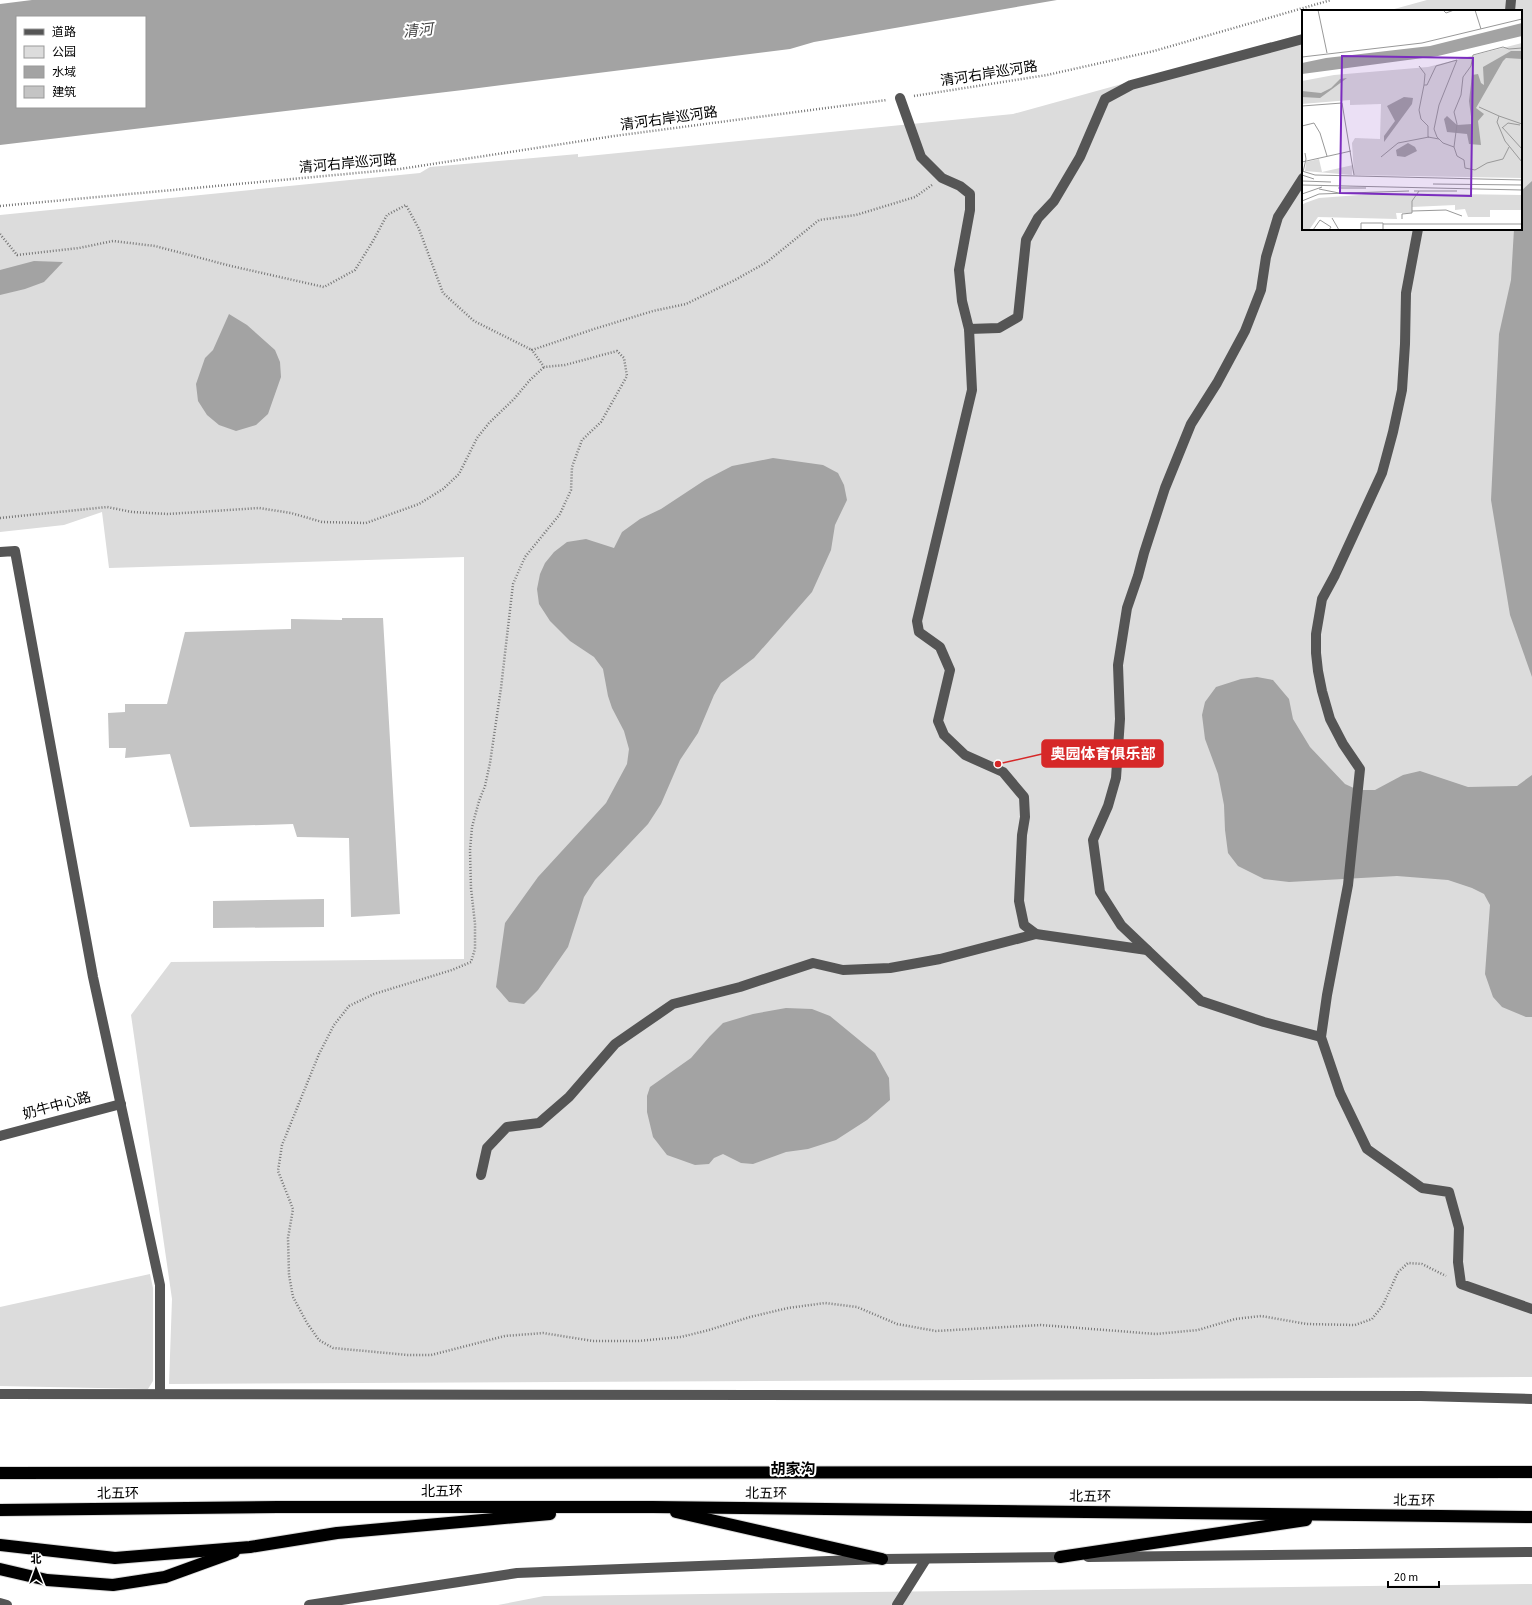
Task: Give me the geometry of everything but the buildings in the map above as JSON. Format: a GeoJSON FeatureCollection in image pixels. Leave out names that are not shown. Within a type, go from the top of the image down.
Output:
{"type":"FeatureCollection","features":[{"type":"Feature","properties":{"kind":"highway","name":"北五环"},"geometry":{"type":"LineString","coordinates":[[0,1473],[1532,1472]]}},
{"type":"Feature","properties":{"kind":"highway","name":"北五环"},"geometry":{"type":"LineString","coordinates":[[0,1510],[278,1507],[653,1507],[1532,1517]]}},
{"type":"Feature","properties":{"kind":"highway"},"geometry":{"type":"LineString","coordinates":[[653,1507],[882,1559]]}},
{"type":"Feature","properties":{"kind":"highway"},"geometry":{"type":"LineString","coordinates":[[0,1545],[115,1558],[250,1547],[337,1533],[626,1508]]}},
{"type":"Feature","properties":{"kind":"highway"},"geometry":{"type":"LineString","coordinates":[[1060,1557],[1343,1515]]}},
{"type":"Feature","properties":{"kind":"highway"},"geometry":{"type":"LineString","coordinates":[[0,1569],[47,1580],[113,1585],[165,1577],[250,1547]]}},
{"type":"Feature","properties":{"kind":"street"},"geometry":{"type":"LineString","coordinates":[[1510,10],[1511,0]]}},
{"type":"Feature","properties":{"kind":"street"},"geometry":{"type":"LineString","coordinates":[[969,329],[999,328],[1018,317],[1026,240],[1038,218],[1054,201],[1080,157],[1105,99],[1131,85],[1302,39]]}},
{"type":"Feature","properties":{"kind":"street"},"geometry":{"type":"LineString","coordinates":[[900,98],[921,158],[942,178],[960,186],[970,194],[970,210],[959,270],[962,301],[969,329],[972,390],[917,621],[919,632],[940,647],[950,670],[938,721],[944,735],[965,755],[1002,772],[1024,797],[1025,817],[1022,835],[1019,901],[1024,925],[1036,934]]}},
{"type":"Feature","properties":{"kind":"street"},"geometry":{"type":"LineString","coordinates":[[1302,180],[1278,217],[1266,257],[1261,290],[1245,331],[1217,383],[1191,424],[1165,488],[1127,608],[1118,665],[1120,719],[1116,778],[1108,806],[1093,840],[1100,892],[1121,925],[1201,1001],[1264,1022],[1321,1037]]}},
{"type":"Feature","properties":{"kind":"street"},"geometry":{"type":"LineString","coordinates":[[1418,230],[1406,293],[1402,390],[1393,432],[1382,473],[1335,575],[1322,599],[1316,634],[1316,653],[1322,691],[1330,719],[1343,744],[1360,769],[1348,885],[1327,995],[1321,1037],[1340,1093],[1367,1149],[1422,1188],[1449,1192],[1459,1228],[1458,1262],[1461,1284],[1532,1309]]}},
{"type":"Feature","properties":{"kind":"street"},"geometry":{"type":"LineString","coordinates":[[0,552],[15,552],[92,970],[160,1285],[160,1394]]}},
{"type":"Feature","properties":{"kind":"street"},"geometry":{"type":"LineString","coordinates":[[481,1175],[487,1148],[507,1127],[539,1123],[569,1097],[615,1044],[673,1004],[740,988],[813,963],[843,970],[890,968],[940,960],[1036,934],[1147,950]]}},
{"type":"Feature","properties":{"kind":"street","name":"奶牛中心路"},"geometry":{"type":"LineString","coordinates":[[0,1136],[121,1104]]}},
{"type":"Feature","properties":{"kind":"street"},"geometry":{"type":"LineString","coordinates":[[0,1394],[1421,1396],[1532,1399]]}},
{"type":"Feature","properties":{"kind":"street"},"geometry":{"type":"LineString","coordinates":[[309,1605],[517,1573],[882,1559],[1532,1552]]}},
{"type":"Feature","properties":{"kind":"street"},"geometry":{"type":"LineString","coordinates":[[897,1605],[926,1559]]}},
{"type":"Feature","properties":{"kind":"street"},"geometry":{"type":"LineString","coordinates":[[0,1603],[7,1605]]}},
{"type":"Feature","properties":{"kind":"path","name":"清河右岸巡河路"},"geometry":{"type":"LineString","coordinates":[[0,206],[400,169],[622,135],[900,98],[1047,75],[1154,51],[1331,0]]}},
{"type":"Feature","properties":{"kind":"path"},"geometry":{"type":"LineString","coordinates":[[532,350],[587,331],[653,311],[686,304],[735,280],[767,262],[819,220],[856,215],[915,198],[942,178]]}},
{"type":"Feature","properties":{"kind":"path"},"geometry":{"type":"LineString","coordinates":[[0,234],[17,254],[79,248],[113,241],[148,245],[324,286],[355,270],[387,215],[406,205],[419,229],[443,293],[474,321],[532,350],[544,367]]}},
{"type":"Feature","properties":{"kind":"path"},"geometry":{"type":"LineString","coordinates":[[0,518],[107,507],[132,512],[168,514],[259,508],[291,513],[322,522],[366,522],[418,504],[443,489],[459,474],[477,438],[489,423],[544,367],[565,365],[617,351],[624,358],[627,376],[601,422],[582,440],[572,467],[571,490],[560,514],[525,557],[513,584],[501,688],[486,786],[479,801],[472,827],[470,850],[471,888],[475,924],[475,949],[471,962],[452,970],[374,994],[349,1006],[334,1025],[319,1054],[282,1145],[278,1171],[293,1210],[288,1238],[291,1290],[306,1323],[319,1340],[333,1348],[408,1355],[430,1355],[505,1336],[543,1333],[592,1341],[638,1341],[681,1337],[757,1315],[788,1308],[825,1303],[857,1307],[897,1324],[936,1331],[1041,1324],[1156,1334],[1198,1330],[1235,1319],[1261,1316],[1307,1324],[1355,1325],[1372,1319],[1383,1305],[1398,1272],[1408,1263],[1422,1264],[1461,1284]]}},
{"type":"Feature","properties":{"kind":"green space"},"geometry":{"type":"Polygon","coordinates":[[[1427,0],[1532,0],[1532,1377],[169,1384],[172,1299],[131,1015],[171,962],[464,959],[464,557],[109,568],[102,512],[64,525],[0,532],[0,215],[420,173],[430,167],[578,154],[578,157],[1013,114],[1302,34],[1302,230],[1522,230],[1522,10],[1391,10],[1427,0]]]}},
{"type":"Feature","properties":{"kind":"green space"},"geometry":{"type":"Polygon","coordinates":[[[150,1274],[153,1288],[153,1381],[148,1389],[0,1386],[0,1307],[150,1274]]]}},
{"type":"Feature","properties":{"kind":"green space"},"geometry":{"type":"Polygon","coordinates":[[[1532,1584],[1532,1605],[498,1605],[544,1596],[1532,1584]]]}},
{"type":"Feature","properties":{"kind":"water","name":"清河"},"geometry":{"type":"Polygon","coordinates":[[[32,0],[1057,0],[814,42],[790,49],[463,90],[0,145],[0,4],[32,0]]]}},
{"type":"Feature","properties":{"kind":"water"},"geometry":{"type":"Polygon","coordinates":[[[1532,181],[1532,677],[1510,615],[1491,500],[1499,334],[1511,280],[1514,230],[1522,230],[1522,190],[1532,181]]]}},
{"type":"Feature","properties":{"kind":"water"},"geometry":{"type":"Polygon","coordinates":[[[34,261],[63,262],[44,282],[25,289],[0,295],[0,270],[34,261]]]}},
{"type":"Feature","properties":{"kind":"water"},"geometry":{"type":"Polygon","coordinates":[[[229,314],[247,325],[275,350],[280,362],[281,377],[268,414],[256,425],[236,431],[219,425],[207,415],[198,401],[196,384],[205,358],[213,350],[229,314]]]}},
{"type":"Feature","properties":{"kind":"water"},"geometry":{"type":"Polygon","coordinates":[[[773,458],[823,465],[838,473],[844,485],[847,500],[835,525],[831,550],[812,592],[754,658],[721,683],[714,695],[698,733],[680,760],[661,804],[648,824],[595,880],[584,897],[568,947],[538,990],[524,1004],[509,1002],[496,987],[505,923],[538,877],[606,803],[627,764],[629,749],[624,731],[612,708],[608,696],[603,669],[594,657],[570,641],[550,621],[539,604],[537,589],[540,574],[545,563],[554,552],[567,542],[586,539],[614,548],[622,532],[640,519],[661,509],[705,480],[732,466],[773,458]]]}},
{"type":"Feature","properties":{"kind":"water"},"geometry":{"type":"Polygon","coordinates":[[[1257,677],[1273,680],[1289,699],[1293,719],[1310,747],[1345,784],[1358,790],[1375,790],[1403,775],[1420,771],[1468,787],[1517,786],[1532,775],[1532,1017],[1526,1017],[1502,1007],[1493,997],[1485,974],[1490,905],[1484,894],[1472,888],[1448,880],[1397,876],[1289,882],[1264,879],[1238,866],[1228,853],[1224,805],[1218,774],[1205,739],[1202,715],[1205,702],[1216,687],[1241,679],[1257,677]]]}},
{"type":"Feature","properties":{"kind":"water"},"geometry":{"type":"Polygon","coordinates":[[[786,1008],[812,1009],[830,1016],[875,1053],[889,1078],[890,1100],[867,1120],[836,1140],[808,1149],[786,1152],[753,1164],[741,1163],[723,1154],[714,1158],[709,1164],[695,1165],[667,1155],[653,1137],[647,1112],[647,1096],[650,1087],[691,1058],[723,1023],[753,1014],[786,1008]]]}},
{"type":"Feature","properties":{"kind":"place","name":"奥园体育俱乐部"},"geometry":{"type":"Point","coordinates":[998,764]}},
{"type":"Feature","properties":{"kind":"district","name":"胡家沟"},"geometry":{"type":"Point","coordinates":[793,1469]}}]}
